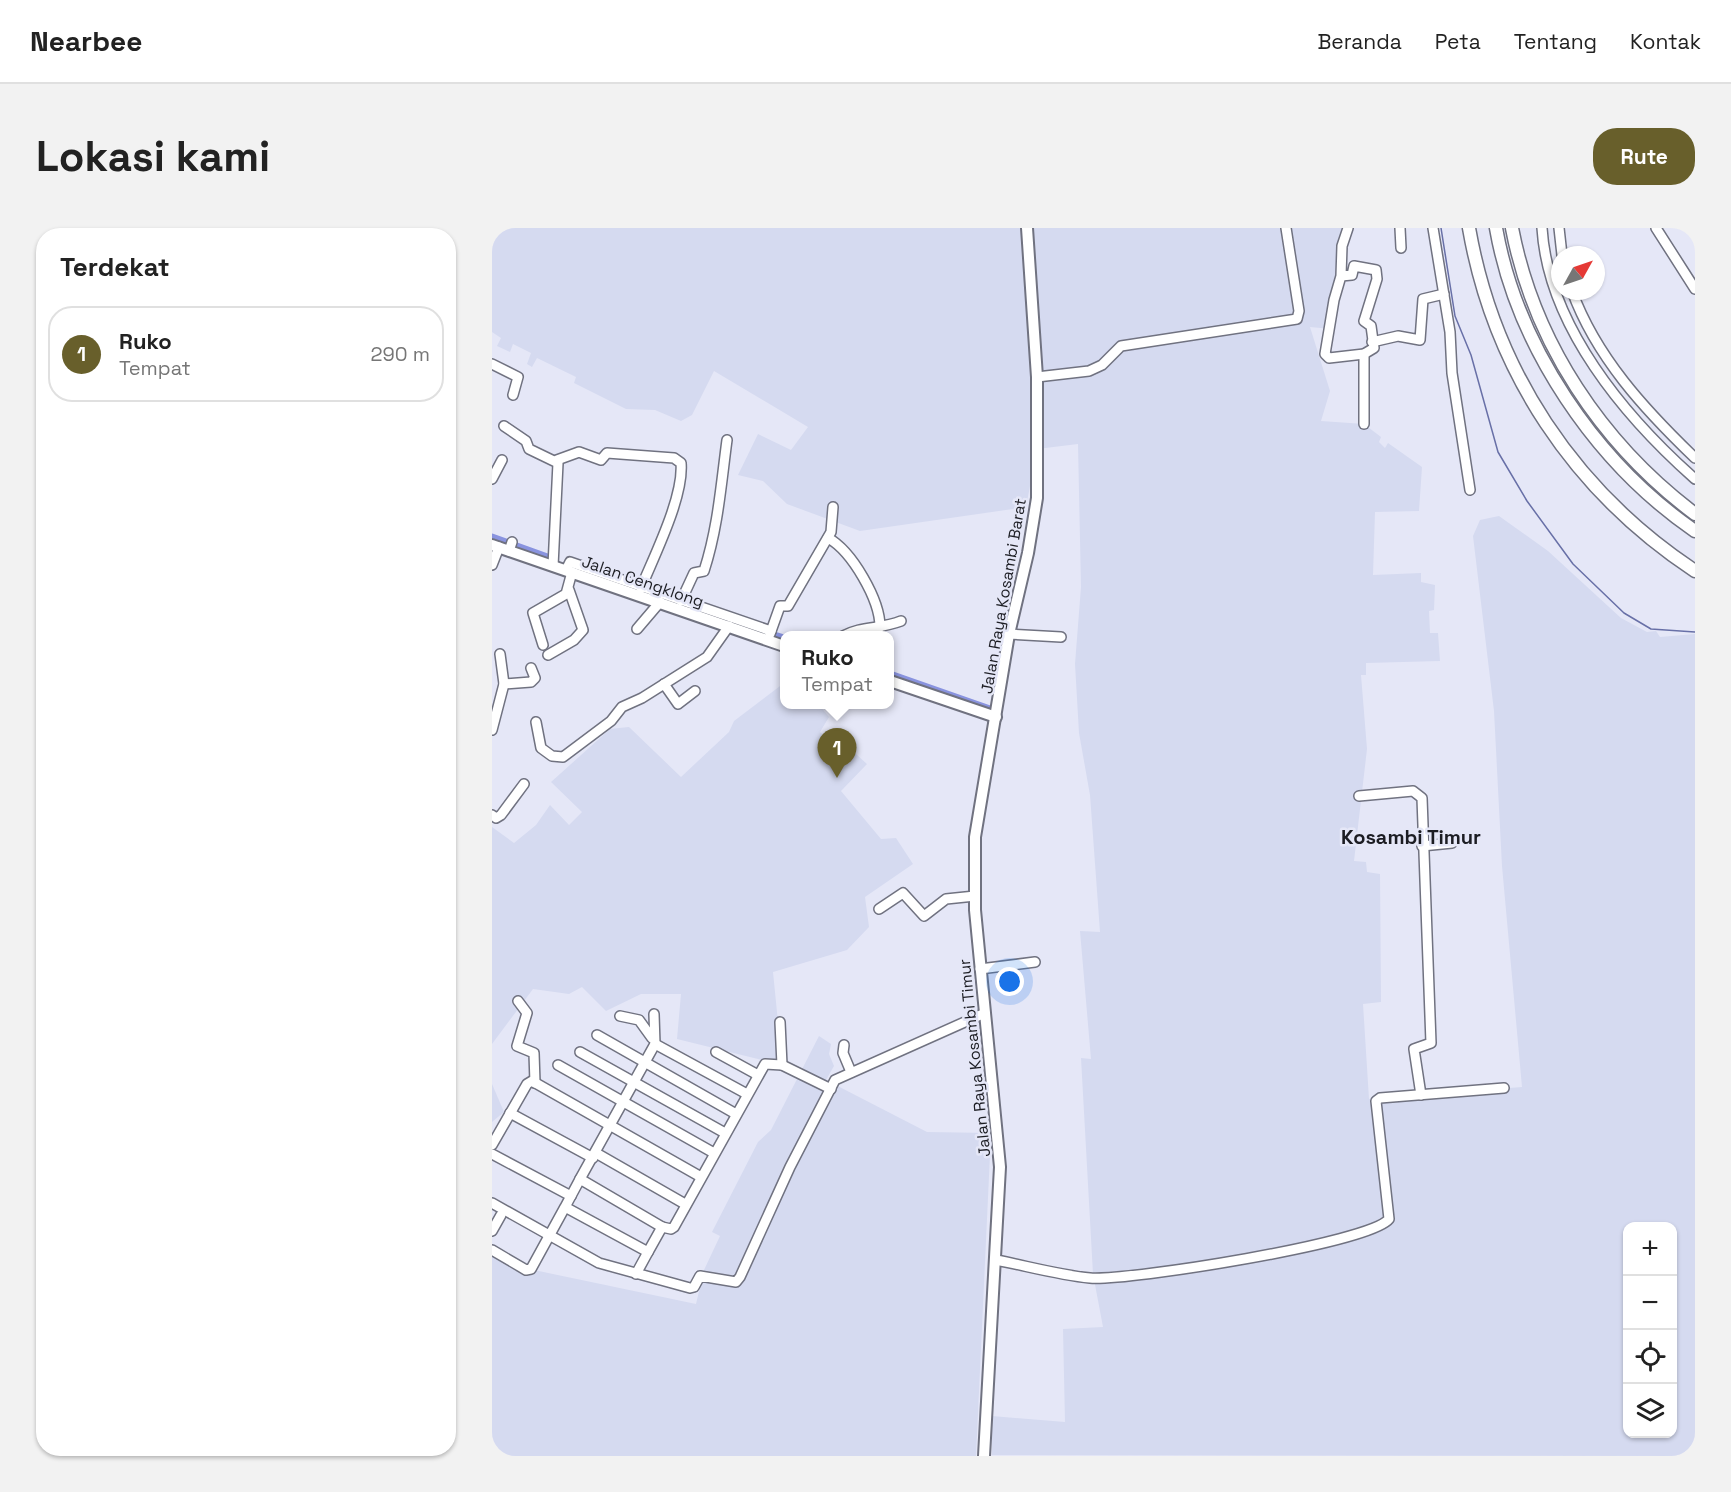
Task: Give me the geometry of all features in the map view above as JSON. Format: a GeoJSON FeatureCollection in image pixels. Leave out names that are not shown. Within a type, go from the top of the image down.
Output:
{"type":"FeatureCollection","features":[{"type":"Feature","properties":{"kind":"highway"},"geometry":{"type":"LineString","coordinates":[[1469,228],[1478,274],[1497,332],[1543,423],[1572,462],[1615,508],[1655,543],[1695,571]]}},
{"type":"Feature","properties":{"kind":"highway"},"geometry":{"type":"LineString","coordinates":[[1496,228],[1513,288],[1529,331],[1575,411],[1641,488],[1695,531]]}},
{"type":"Feature","properties":{"kind":"highway"},"geometry":{"type":"LineString","coordinates":[[1512,228],[1521,265],[1540,318],[1579,393],[1612,438],[1637,464],[1695,514]]}},
{"type":"Feature","properties":{"kind":"main road","name":"Jalan Raya Kosambi Barat"},"geometry":{"type":"LineString","coordinates":[[996,717],[1009,634],[1028,553],[1037,498],[1037,377],[1027,228]]}},
{"type":"Feature","properties":{"kind":"main road","name":"Jalan Cengklong"},"geometry":{"type":"LineString","coordinates":[[503,546],[553,566],[568,568],[611,581],[729,626],[770,635],[780,643]]}},
{"type":"Feature","properties":{"kind":"main road"},"geometry":{"type":"LineString","coordinates":[[894,682],[996,717]]}},
{"type":"Feature","properties":{"kind":"main road","name":"Jalan Raya Kosambi Timur"},"geometry":{"type":"LineString","coordinates":[[984,1456],[984,1398],[1000,1188],[999,1131],[980,969],[975,896],[975,837],[996,717]]}},
{"type":"Feature","properties":{"kind":"street"},"geometry":{"type":"LineString","coordinates":[[1037,377],[1089,371],[1102,364],[1121,346],[1297,319],[1299,314],[1286,228]]}},
{"type":"Feature","properties":{"kind":"street"},"geometry":{"type":"LineString","coordinates":[[1341,276],[1352,275],[1354,266],[1376,270],[1377,279],[1364,321],[1371,326],[1372,351],[1329,358],[1325,354],[1331,313],[1341,276],[1342,246],[1348,228]]}},
{"type":"Feature","properties":{"kind":"street"},"geometry":{"type":"LineString","coordinates":[[1400,228],[1401,248]]}},
{"type":"Feature","properties":{"kind":"street"},"geometry":{"type":"LineString","coordinates":[[1433,228],[1450,332],[1452,373],[1470,490]]}},
{"type":"Feature","properties":{"kind":"street"},"geometry":{"type":"LineString","coordinates":[[1542,228],[1543,244],[1558,297],[1569,324],[1586,355],[1613,392],[1655,441],[1695,479]]}},
{"type":"Feature","properties":{"kind":"street"},"geometry":{"type":"LineString","coordinates":[[1559,228],[1561,246]]}},
{"type":"Feature","properties":{"kind":"street"},"geometry":{"type":"LineString","coordinates":[[1656,228],[1695,289]]}},
{"type":"Feature","properties":{"kind":"street"},"geometry":{"type":"LineString","coordinates":[[1372,342],[1398,336],[1420,340],[1423,299],[1444,294]]}},
{"type":"Feature","properties":{"kind":"street"},"geometry":{"type":"LineString","coordinates":[[1575,300],[1581,316],[1625,383],[1666,430],[1695,458]]}},
{"type":"Feature","properties":{"kind":"street"},"geometry":{"type":"LineString","coordinates":[[1364,354],[1364,424]]}},
{"type":"Feature","properties":{"kind":"street"},"geometry":{"type":"LineString","coordinates":[[492,364],[518,377],[513,395]]}},
{"type":"Feature","properties":{"kind":"street"},"geometry":{"type":"LineString","coordinates":[[504,426],[526,441],[529,449],[557,460],[579,452],[601,460],[607,453],[674,458],[681,463],[665,534],[655,552],[641,588]]}},
{"type":"Feature","properties":{"kind":"street"},"geometry":{"type":"LineString","coordinates":[[681,601],[694,573],[704,571],[711,549],[721,501],[727,440]]}},
{"type":"Feature","properties":{"kind":"street"},"geometry":{"type":"LineString","coordinates":[[492,479],[502,460]]}},
{"type":"Feature","properties":{"kind":"street"},"geometry":{"type":"LineString","coordinates":[[553,566],[557,460]]}},
{"type":"Feature","properties":{"kind":"street"},"geometry":{"type":"LineString","coordinates":[[611,581],[641,588],[654,598],[681,601],[770,635],[780,606],[788,606],[828,537],[832,528],[833,507]]}},
{"type":"Feature","properties":{"kind":"street"},"geometry":{"type":"LineString","coordinates":[[828,537],[842,547],[854,564],[875,602],[880,615],[880,627]]}},
{"type":"Feature","properties":{"kind":"street"},"geometry":{"type":"LineString","coordinates":[[492,566],[503,546]]}},
{"type":"Feature","properties":{"kind":"street"},"geometry":{"type":"LineString","coordinates":[[548,655],[574,640],[583,630],[569,590],[568,568]]}},
{"type":"Feature","properties":{"kind":"street"},"geometry":{"type":"LineString","coordinates":[[543,645],[533,613],[560,598],[569,590]]}},
{"type":"Feature","properties":{"kind":"street"},"geometry":{"type":"LineString","coordinates":[[637,629],[654,598]]}},
{"type":"Feature","properties":{"kind":"street"},"geometry":{"type":"LineString","coordinates":[[853,631],[901,621]]}},
{"type":"Feature","properties":{"kind":"street"},"geometry":{"type":"LineString","coordinates":[[536,722],[541,748],[552,756],[563,757],[613,719],[622,707],[707,657],[729,626]]}},
{"type":"Feature","properties":{"kind":"street"},"geometry":{"type":"LineString","coordinates":[[1009,634],[1061,637]]}},
{"type":"Feature","properties":{"kind":"street"},"geometry":{"type":"LineString","coordinates":[[492,730],[504,684],[500,654]]}},
{"type":"Feature","properties":{"kind":"street"},"geometry":{"type":"LineString","coordinates":[[504,684],[531,682],[535,678],[531,668]]}},
{"type":"Feature","properties":{"kind":"street"},"geometry":{"type":"LineString","coordinates":[[664,684],[678,704],[695,692]]}},
{"type":"Feature","properties":{"kind":"street"},"geometry":{"type":"LineString","coordinates":[[492,815],[495,818],[501,815],[524,783]]}},
{"type":"Feature","properties":{"kind":"street"},"geometry":{"type":"LineString","coordinates":[[1359,796],[1413,791],[1420,794],[1422,798],[1431,1043],[1414,1049],[1420,1095]]}},
{"type":"Feature","properties":{"kind":"street"},"geometry":{"type":"LineString","coordinates":[[1422,846],[1452,843]]}},
{"type":"Feature","properties":{"kind":"street"},"geometry":{"type":"LineString","coordinates":[[879,909],[903,893],[924,916],[946,898],[975,896]]}},
{"type":"Feature","properties":{"kind":"street"},"geometry":{"type":"LineString","coordinates":[[980,969],[1035,962]]}},
{"type":"Feature","properties":{"kind":"street"},"geometry":{"type":"LineString","coordinates":[[492,1145],[510,1113],[534,1082],[534,1053],[517,1046],[527,1013],[518,1001]]}},
{"type":"Feature","properties":{"kind":"street"},"geometry":{"type":"LineString","coordinates":[[492,1210],[599,1263],[636,1274],[692,1289],[700,1276],[730,1282],[738,1280],[790,1167],[837,1079],[985,1013]]}},
{"type":"Feature","properties":{"kind":"street"},"geometry":{"type":"LineString","coordinates":[[492,1250],[530,1270],[645,1062],[653,1041],[654,1014]]}},
{"type":"Feature","properties":{"kind":"street"},"geometry":{"type":"LineString","coordinates":[[620,1016],[639,1020],[653,1041],[747,1094]]}},
{"type":"Feature","properties":{"kind":"street"},"geometry":{"type":"LineString","coordinates":[[780,1022],[782,1065]]}},
{"type":"Feature","properties":{"kind":"street"},"geometry":{"type":"LineString","coordinates":[[597,1035],[736,1114]]}},
{"type":"Feature","properties":{"kind":"street"},"geometry":{"type":"LineString","coordinates":[[844,1045],[843,1053],[850,1072]]}},
{"type":"Feature","properties":{"kind":"street"},"geometry":{"type":"LineString","coordinates":[[580,1052],[725,1133]]}},
{"type":"Feature","properties":{"kind":"street"},"geometry":{"type":"LineString","coordinates":[[716,1052],[758,1075]]}},
{"type":"Feature","properties":{"kind":"street"},"geometry":{"type":"LineString","coordinates":[[580,1179],[662,1227],[671,1229],[675,1227],[685,1204],[758,1075],[768,1063],[782,1065],[831,1089]]}},
{"type":"Feature","properties":{"kind":"street"},"geometry":{"type":"LineString","coordinates":[[558,1065],[714,1153]]}},
{"type":"Feature","properties":{"kind":"street"},"geometry":{"type":"LineString","coordinates":[[534,1082],[701,1177]]}},
{"type":"Feature","properties":{"kind":"street"},"geometry":{"type":"LineString","coordinates":[[996,1260],[1091,1278],[1295,1251],[1382,1226],[1389,1219],[1390,1212],[1376,1101],[1504,1088]]}},
{"type":"Feature","properties":{"kind":"street"},"geometry":{"type":"LineString","coordinates":[[510,1113],[685,1204]]}},
{"type":"Feature","properties":{"kind":"street"},"geometry":{"type":"LineString","coordinates":[[492,1154],[571,1196]]}},
{"type":"Feature","properties":{"kind":"street"},"geometry":{"type":"LineString","coordinates":[[492,1203],[548,1238]]}},
{"type":"Feature","properties":{"kind":"street"},"geometry":{"type":"LineString","coordinates":[[566,1207],[648,1252]]}},
{"type":"Feature","properties":{"kind":"street"},"geometry":{"type":"LineString","coordinates":[[492,1231],[501,1215]]}},
{"type":"Feature","properties":{"kind":"street"},"geometry":{"type":"LineString","coordinates":[[636,1274],[662,1227]]}},
{"type":"Feature","properties":{"kind":"shaded area"},"geometry":{"type":"Polygon","coordinates":[[[492,228],[1345,228],[1331,329],[1310,327],[1330,391],[1321,421],[1364,424],[1381,437],[1379,442],[1385,448],[1388,443],[1422,467],[1419,511],[1375,512],[1373,575],[1421,573],[1421,582],[1435,585],[1434,610],[1429,611],[1430,633],[1438,633],[1440,661],[1366,663],[1366,675],[1361,675],[1367,749],[1354,861],[1366,862],[1367,872],[1380,874],[1381,1002],[1363,1004],[1369,1099],[1522,1087],[1502,866],[1494,711],[1473,536],[1480,520],[1499,516],[1548,551],[1621,618],[1647,632],[1656,631],[1660,637],[1695,634],[1695,1456],[992,1455],[992,1416],[1065,1422],[1063,1329],[1103,1327],[1093,1274],[1081,1058],[1091,1059],[1080,931],[1100,932],[1090,795],[1079,733],[1075,664],[1081,587],[1078,444],[1037,449],[1026,507],[860,531],[787,504],[763,481],[738,475],[758,434],[791,450],[808,427],[714,371],[692,415],[681,421],[655,410],[626,409],[574,383],[576,377],[537,358],[532,367],[527,364],[531,353],[513,344],[510,352],[497,346],[501,338],[492,332],[492,228]]]}},
{"type":"Feature","properties":{"kind":"shaded area"},"geometry":{"type":"Polygon","coordinates":[[[780,686],[780,709],[822,709],[829,717],[820,732],[841,752],[847,746],[867,764],[841,791],[881,839],[896,838],[913,864],[865,897],[869,927],[847,950],[773,972],[779,1032],[778,1064],[677,1039],[681,994],[641,994],[606,1011],[582,987],[569,994],[533,989],[492,1044],[492,827],[514,843],[536,825],[550,805],[569,825],[582,812],[551,782],[610,729],[629,727],[681,777],[729,732],[734,721],[780,686]]]}},
{"type":"Feature","properties":{"kind":"shaded area"},"geometry":{"type":"Polygon","coordinates":[[[819,1036],[831,1044],[829,1054],[834,1066],[826,1080],[927,1132],[991,1133],[976,1456],[492,1456],[492,1253],[510,1265],[696,1304],[704,1270],[720,1236],[712,1232],[758,1142],[771,1130],[819,1036]]]}},
{"type":"Feature","properties":{"kind":"shaded area"},"geometry":{"type":"Polygon","coordinates":[[[492,1084],[504,1112],[492,1122],[492,1084]]]}},
{"type":"Feature","properties":{"kind":"waterway"},"geometry":{"type":"LineString","coordinates":[[1441,228],[1455,316],[1471,355],[1498,452],[1527,501],[1573,564],[1624,613],[1651,629],[1695,632]]}},
{"type":"Feature","properties":{"kind":"waterway"},"geometry":{"type":"LineString","coordinates":[[492,537],[509,543]]}},
{"type":"Feature","properties":{"kind":"waterway"},"geometry":{"type":"LineString","coordinates":[[514,545],[553,559]]}},
{"type":"Feature","properties":{"kind":"waterway"},"geometry":{"type":"LineString","coordinates":[[768,633],[780,637]]}},
{"type":"Feature","properties":{"kind":"waterway"},"geometry":{"type":"LineString","coordinates":[[894,675],[990,709]]}},
{"type":"Feature","properties":{"kind":"place","name":"Ruko"},"geometry":{"type":"Point","coordinates":[837,778]}},
{"type":"Feature","properties":{"kind":"district","name":"Kosambi Timur"},"geometry":{"type":"Point","coordinates":[1411,837]}}]}
